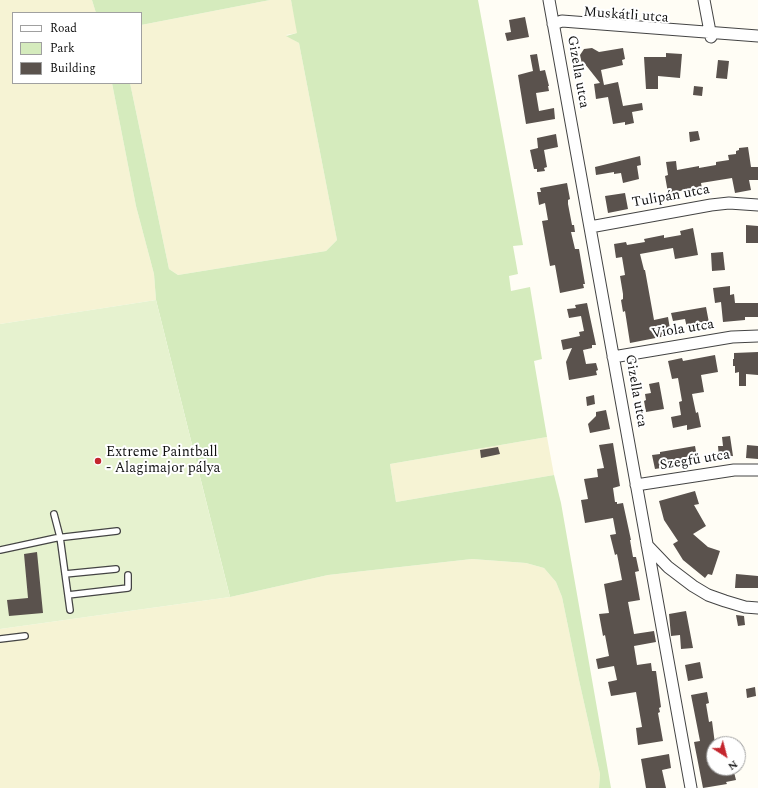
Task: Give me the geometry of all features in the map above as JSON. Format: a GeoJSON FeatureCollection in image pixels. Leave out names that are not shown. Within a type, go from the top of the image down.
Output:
{"type":"FeatureCollection","features":[{"type":"Feature","properties":{"kind":"street","name":"Gizella utca"},"geometry":{"type":"LineString","coordinates":[[549,0],[691,788]]}},
{"type":"Feature","properties":{"kind":"street"},"geometry":{"type":"LineString","coordinates":[[704,0],[710,34]]}},
{"type":"Feature","properties":{"kind":"street","name":"Muskátli utca"},"geometry":{"type":"LineString","coordinates":[[553,24],[560,26],[758,36]]}},
{"type":"Feature","properties":{"kind":"street","name":"Muskátli utca"},"geometry":{"type":"LineString","coordinates":[[710,34],[758,42]]}},
{"type":"Feature","properties":{"kind":"street","name":"Tulipán utca"},"geometry":{"type":"LineString","coordinates":[[590,227],[711,205],[729,203],[758,204]]}},
{"type":"Feature","properties":{"kind":"street","name":"Viola utca"},"geometry":{"type":"LineString","coordinates":[[613,357],[732,337],[758,336]]}},
{"type":"Feature","properties":{"kind":"street","name":"Szegfű utca"},"geometry":{"type":"LineString","coordinates":[[636,485],[734,470],[758,470]]}},
{"type":"Feature","properties":{"kind":"street"},"geometry":{"type":"LineString","coordinates":[[647,544],[668,567],[693,586],[708,595],[732,603],[758,608]]}},
{"type":"Feature","properties":{"kind":"lane"},"geometry":{"type":"LineString","coordinates":[[54,514],[60,537],[70,610]]}},
{"type":"Feature","properties":{"kind":"lane"},"geometry":{"type":"LineString","coordinates":[[0,550],[60,537],[117,531]]}},
{"type":"Feature","properties":{"kind":"lane"},"geometry":{"type":"LineString","coordinates":[[65,574],[116,569]]}},
{"type":"Feature","properties":{"kind":"lane"},"geometry":{"type":"LineString","coordinates":[[68,595],[128,588],[128,575]]}},
{"type":"Feature","properties":{"kind":"lane"},"geometry":{"type":"LineString","coordinates":[[0,639],[25,636]]}},
{"type":"Feature","properties":{"kind":"shaded area"},"geometry":{"type":"Polygon","coordinates":[[[0,0],[92,0],[96,12],[12,12],[12,84],[112,84],[136,206],[154,274],[156,300],[0,324],[0,0]]]}},
{"type":"Feature","properties":{"kind":"shaded area"},"geometry":{"type":"Polygon","coordinates":[[[270,0],[291,0],[298,33],[286,35],[299,43],[337,240],[326,251],[178,275],[169,269],[130,84],[142,84],[142,25],[270,0]]]}},
{"type":"Feature","properties":{"kind":"shaded area"},"geometry":{"type":"Polygon","coordinates":[[[547,437],[554,475],[396,502],[390,464],[547,437]]]}},
{"type":"Feature","properties":{"kind":"shaded area"},"geometry":{"type":"Polygon","coordinates":[[[472,559],[526,563],[544,568],[556,582],[562,597],[600,774],[599,788],[0,788],[0,629],[230,597],[328,575],[472,559]]]}},
{"type":"Feature","properties":{"kind":"green space"},"geometry":{"type":"Polygon","coordinates":[[[92,0],[270,0],[142,25],[142,12],[96,12],[92,0]]]}},
{"type":"Feature","properties":{"kind":"green space"},"geometry":{"type":"Polygon","coordinates":[[[291,0],[478,0],[523,245],[513,246],[518,274],[509,276],[511,291],[530,287],[542,359],[534,361],[547,437],[390,464],[396,502],[554,475],[561,503],[611,788],[599,788],[600,774],[562,597],[556,582],[544,568],[526,563],[472,559],[328,575],[230,597],[156,300],[154,274],[136,206],[112,84],[130,84],[169,269],[178,275],[326,251],[337,240],[299,43],[286,36],[297,33],[291,0]]]}},
{"type":"Feature","properties":{"kind":"green space","name":"Extreme Paintball - Alagimajor pálya"},"geometry":{"type":"Polygon","coordinates":[[[156,300],[230,597],[0,629],[0,324],[156,300]]]}},
{"type":"Feature","properties":{"kind":"building"},"geometry":{"type":"Polygon","coordinates":[[[525,17],[529,37],[507,41],[505,33],[511,32],[509,20],[525,17]]]}},
{"type":"Feature","properties":{"kind":"building"},"geometry":{"type":"Polygon","coordinates":[[[592,48],[599,52],[623,48],[625,59],[622,60],[623,65],[601,70],[604,85],[618,82],[623,106],[642,103],[643,110],[632,112],[634,123],[625,125],[625,122],[613,124],[608,97],[596,99],[594,84],[600,83],[585,64],[582,64],[580,55],[584,49],[592,48]]]}},
{"type":"Feature","properties":{"kind":"building"},"geometry":{"type":"Polygon","coordinates":[[[666,53],[682,54],[680,78],[658,76],[658,89],[646,89],[644,57],[666,57],[666,53]]]}},
{"type":"Feature","properties":{"kind":"building"},"geometry":{"type":"Polygon","coordinates":[[[537,54],[540,71],[545,70],[549,86],[549,91],[536,93],[539,111],[554,108],[555,119],[526,124],[518,75],[533,71],[530,55],[537,54]]]}},
{"type":"Feature","properties":{"kind":"building"},"geometry":{"type":"Polygon","coordinates":[[[718,60],[729,61],[727,79],[716,78],[718,60]]]}},
{"type":"Feature","properties":{"kind":"building"},"geometry":{"type":"Polygon","coordinates":[[[694,86],[703,87],[702,96],[693,95],[694,86]]]}},
{"type":"Feature","properties":{"kind":"building"},"geometry":{"type":"Polygon","coordinates":[[[698,131],[700,140],[690,142],[689,132],[698,131]]]}},
{"type":"Feature","properties":{"kind":"building"},"geometry":{"type":"Polygon","coordinates":[[[556,134],[558,147],[544,150],[547,167],[544,168],[545,171],[537,172],[537,169],[534,169],[530,150],[538,148],[537,138],[556,134]]]}},
{"type":"Feature","properties":{"kind":"building"},"geometry":{"type":"Polygon","coordinates":[[[748,147],[751,167],[758,167],[758,180],[749,180],[751,190],[735,193],[732,178],[701,183],[703,195],[687,198],[686,190],[668,193],[665,176],[668,175],[666,162],[676,161],[677,170],[716,165],[716,162],[729,160],[728,155],[736,154],[736,151],[739,150],[739,148],[748,147]]]}},
{"type":"Feature","properties":{"kind":"building"},"geometry":{"type":"Polygon","coordinates":[[[640,156],[641,165],[637,166],[639,179],[623,183],[621,173],[614,174],[614,172],[596,175],[595,167],[640,156]]]}},
{"type":"Feature","properties":{"kind":"building"},"geometry":{"type":"Polygon","coordinates":[[[567,183],[570,199],[568,200],[568,204],[572,225],[574,225],[575,232],[571,232],[575,249],[579,249],[585,284],[583,284],[584,288],[560,293],[555,265],[550,266],[542,221],[548,220],[545,203],[539,205],[537,192],[541,192],[540,188],[567,183]]]}},
{"type":"Feature","properties":{"kind":"building"},"geometry":{"type":"Polygon","coordinates":[[[625,193],[628,209],[608,213],[605,196],[625,193]]]}},
{"type":"Feature","properties":{"kind":"building"},"geometry":{"type":"Polygon","coordinates":[[[746,225],[758,226],[758,243],[746,243],[746,225]]]}},
{"type":"Feature","properties":{"kind":"building"},"geometry":{"type":"Polygon","coordinates":[[[693,228],[698,255],[675,259],[673,248],[640,254],[645,270],[654,320],[668,317],[671,335],[630,343],[625,311],[623,312],[621,300],[623,299],[623,294],[620,276],[625,275],[622,257],[616,258],[614,244],[626,242],[627,245],[645,242],[644,239],[664,235],[664,238],[681,235],[680,231],[693,228]]]}},
{"type":"Feature","properties":{"kind":"building"},"geometry":{"type":"Polygon","coordinates":[[[723,252],[725,270],[712,271],[711,253],[723,252]]]}},
{"type":"Feature","properties":{"kind":"building"},"geometry":{"type":"Polygon","coordinates":[[[730,286],[730,295],[734,294],[735,303],[758,303],[758,317],[745,317],[745,320],[723,322],[721,302],[715,303],[713,288],[730,286]]]}},
{"type":"Feature","properties":{"kind":"building"},"geometry":{"type":"Polygon","coordinates":[[[587,303],[596,345],[592,345],[592,348],[583,350],[586,364],[596,363],[598,370],[596,371],[597,375],[569,380],[566,362],[572,348],[563,350],[561,340],[580,336],[579,332],[584,331],[581,316],[569,318],[567,309],[576,308],[575,305],[587,303]]]}},
{"type":"Feature","properties":{"kind":"building"},"geometry":{"type":"Polygon","coordinates":[[[706,307],[710,328],[699,330],[698,326],[687,328],[685,319],[673,321],[671,313],[706,307]]]}},
{"type":"Feature","properties":{"kind":"building"},"geometry":{"type":"Polygon","coordinates":[[[758,352],[758,375],[746,374],[746,386],[739,386],[739,372],[735,373],[735,366],[733,366],[734,353],[758,352]]]}},
{"type":"Feature","properties":{"kind":"building"},"geometry":{"type":"Polygon","coordinates":[[[715,355],[718,372],[701,375],[704,392],[692,394],[701,427],[687,430],[687,425],[673,428],[671,417],[681,415],[679,402],[682,401],[678,378],[672,379],[668,361],[682,358],[683,361],[715,355]]]}},
{"type":"Feature","properties":{"kind":"building"},"geometry":{"type":"Polygon","coordinates":[[[659,382],[664,409],[646,412],[644,401],[646,400],[645,394],[651,393],[649,384],[659,382]]]}},
{"type":"Feature","properties":{"kind":"building"},"geometry":{"type":"Polygon","coordinates":[[[594,395],[595,404],[587,406],[586,397],[594,395]]]}},
{"type":"Feature","properties":{"kind":"building"},"geometry":{"type":"Polygon","coordinates":[[[606,410],[610,429],[590,433],[588,424],[596,416],[596,412],[606,410]]]}},
{"type":"Feature","properties":{"kind":"building"},"geometry":{"type":"Polygon","coordinates":[[[730,436],[733,456],[719,458],[718,446],[723,446],[722,437],[730,436]]]}},
{"type":"Feature","properties":{"kind":"building"},"geometry":{"type":"Polygon","coordinates":[[[613,443],[620,486],[613,488],[615,502],[617,502],[617,504],[623,503],[633,557],[636,557],[639,571],[635,572],[640,600],[628,602],[634,634],[654,631],[656,642],[634,646],[637,665],[651,663],[652,671],[656,671],[661,707],[659,708],[660,712],[658,713],[663,741],[638,745],[636,728],[642,727],[636,692],[611,696],[608,682],[617,680],[614,666],[598,669],[596,659],[609,656],[605,635],[603,636],[599,614],[609,613],[604,584],[622,580],[617,554],[615,555],[610,535],[616,534],[613,518],[585,523],[581,500],[588,499],[584,479],[598,477],[597,469],[604,468],[599,445],[613,443]]]}},
{"type":"Feature","properties":{"kind":"building"},"geometry":{"type":"Polygon","coordinates":[[[747,445],[758,446],[758,459],[746,458],[747,445]]]}},
{"type":"Feature","properties":{"kind":"building"},"geometry":{"type":"Polygon","coordinates":[[[695,446],[698,462],[655,469],[652,455],[660,454],[660,452],[695,446]]]}},
{"type":"Feature","properties":{"kind":"building"},"geometry":{"type":"Polygon","coordinates":[[[498,447],[500,454],[481,458],[480,450],[498,447]]]}},
{"type":"Feature","properties":{"kind":"building"},"geometry":{"type":"Polygon","coordinates":[[[695,491],[699,504],[694,505],[706,526],[693,534],[708,547],[720,551],[712,575],[708,574],[705,578],[683,560],[673,544],[678,541],[664,520],[659,501],[695,491]]]}},
{"type":"Feature","properties":{"kind":"building"},"geometry":{"type":"Polygon","coordinates":[[[37,552],[43,613],[9,616],[7,600],[28,598],[24,554],[37,552]]]}},
{"type":"Feature","properties":{"kind":"building"},"geometry":{"type":"Polygon","coordinates":[[[736,574],[758,576],[758,588],[735,588],[736,574]]]}},
{"type":"Feature","properties":{"kind":"building"},"geometry":{"type":"Polygon","coordinates":[[[686,611],[693,648],[681,649],[680,635],[671,636],[669,614],[686,611]]]}},
{"type":"Feature","properties":{"kind":"building"},"geometry":{"type":"Polygon","coordinates":[[[736,615],[744,616],[745,625],[738,626],[736,615]]]}},
{"type":"Feature","properties":{"kind":"building"},"geometry":{"type":"Polygon","coordinates":[[[700,662],[703,678],[688,681],[685,665],[700,662]]]}},
{"type":"Feature","properties":{"kind":"building"},"geometry":{"type":"Polygon","coordinates":[[[755,687],[756,696],[747,698],[746,689],[755,687]]]}},
{"type":"Feature","properties":{"kind":"building"},"geometry":{"type":"Polygon","coordinates":[[[707,692],[709,703],[706,704],[709,722],[712,721],[714,736],[706,736],[706,776],[735,776],[736,780],[726,782],[727,784],[703,788],[694,742],[700,741],[691,695],[707,692]]]}},
{"type":"Feature","properties":{"kind":"building"},"geometry":{"type":"Polygon","coordinates":[[[669,754],[671,768],[662,770],[666,788],[646,788],[641,759],[669,754]]]}},
{"type":"Feature","properties":{"kind":"place","name":"Extreme Paintball - Alagimajor pálya"},"geometry":{"type":"Point","coordinates":[98,461]}}]}
